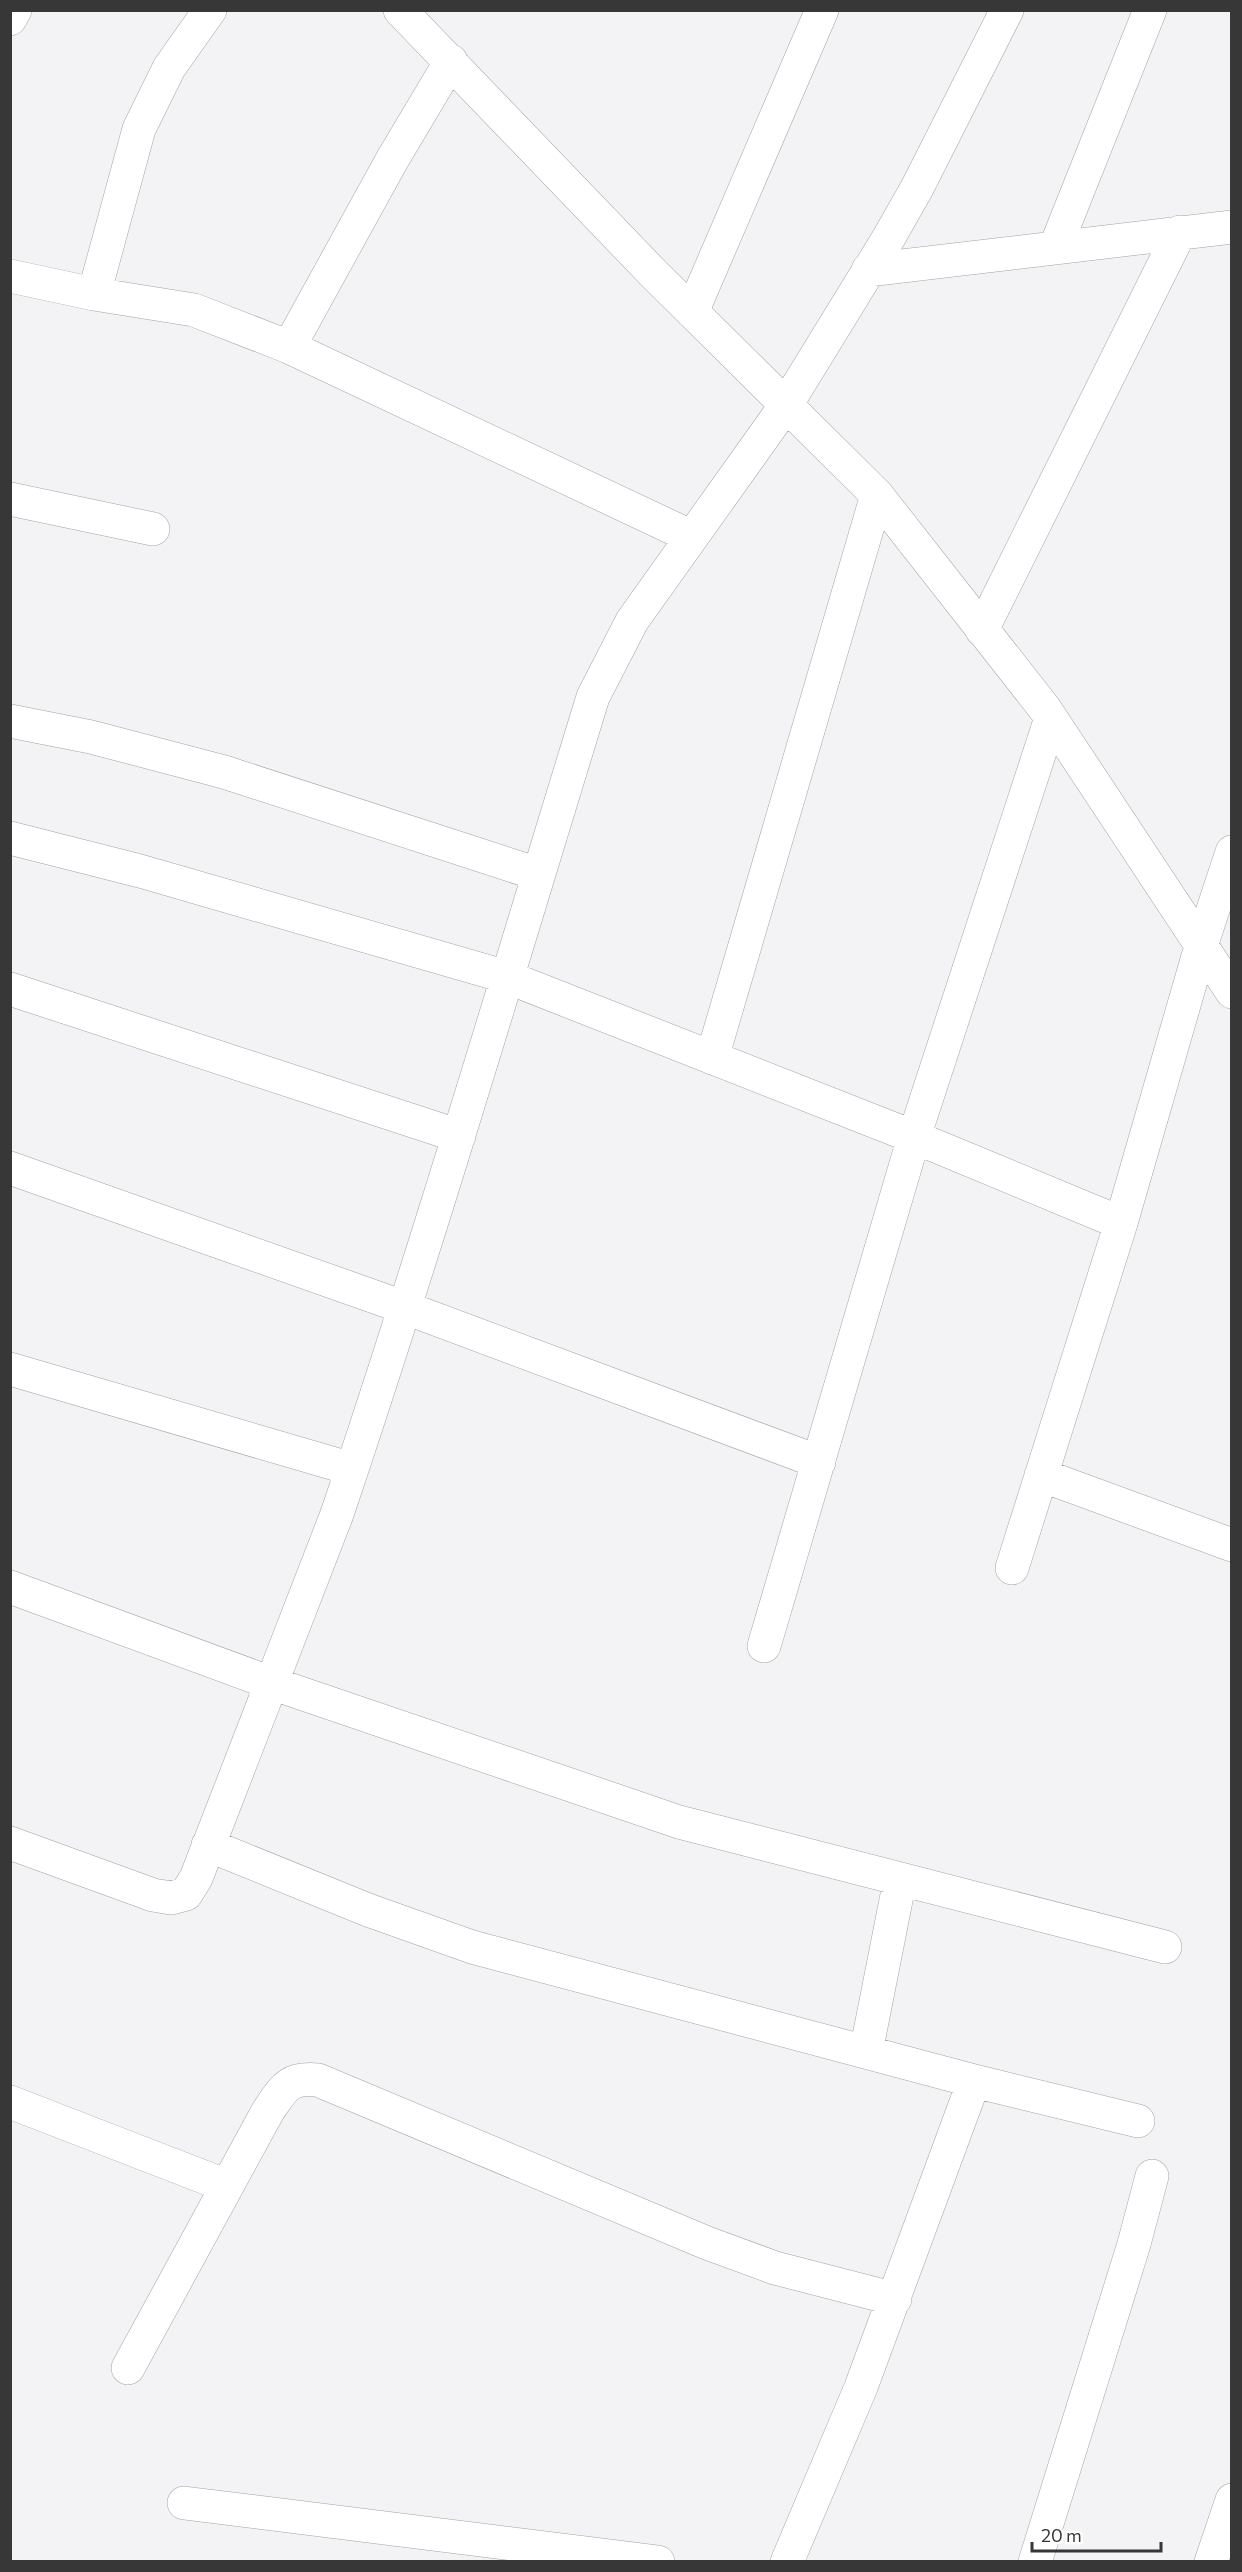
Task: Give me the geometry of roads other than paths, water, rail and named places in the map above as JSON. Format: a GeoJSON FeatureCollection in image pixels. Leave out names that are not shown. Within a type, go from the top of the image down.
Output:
{"type":"FeatureCollection","features":[{"type":"Feature","properties":{"kind":"street"},"geometry":{"type":"LineString","coordinates":[[10,20],[15,10]]}},
{"type":"Feature","properties":{"kind":"street"},"geometry":{"type":"LineString","coordinates":[[94,294],[139,129],[169,69],[210,10]]}},
{"type":"Feature","properties":{"kind":"street"},"geometry":{"type":"LineString","coordinates":[[400,10],[692,312],[877,495],[1051,718],[1232,992]]}},
{"type":"Feature","properties":{"kind":"street"},"geometry":{"type":"LineString","coordinates":[[692,312],[822,10]]}},
{"type":"Feature","properties":{"kind":"street"},"geometry":{"type":"LineString","coordinates":[[10,1843],[153,1895],[171,1898],[186,1893],[196,1878],[352,1469],[406,1308],[593,697],[632,621],[786,405],[868,270],[917,188],[1007,10]]}},
{"type":"Feature","properties":{"kind":"street"},"geometry":{"type":"LineString","coordinates":[[1055,248],[1150,10]]}},
{"type":"Feature","properties":{"kind":"street"},"geometry":{"type":"LineString","coordinates":[[289,348],[392,159],[451,61]]}},
{"type":"Feature","properties":{"kind":"street"},"geometry":{"type":"LineString","coordinates":[[868,270],[1232,227]]}},
{"type":"Feature","properties":{"kind":"street"},"geometry":{"type":"LineString","coordinates":[[982,630],[1180,232]]}},
{"type":"Feature","properties":{"kind":"street"},"geometry":{"type":"LineString","coordinates":[[10,276],[94,294],[194,310],[289,348],[692,537]]}},
{"type":"Feature","properties":{"kind":"street"},"geometry":{"type":"LineString","coordinates":[[712,1058],[877,495]]}},
{"type":"Feature","properties":{"kind":"street"},"geometry":{"type":"LineString","coordinates":[[10,499],[153,529]]}},
{"type":"Feature","properties":{"kind":"street"},"geometry":{"type":"LineString","coordinates":[[764,1646],[914,1137],[1051,718]]}},
{"type":"Feature","properties":{"kind":"street"},"geometry":{"type":"LineString","coordinates":[[10,721],[134,748],[224,772],[538,874]]}},
{"type":"Feature","properties":{"kind":"street"},"geometry":{"type":"LineString","coordinates":[[10,838],[140,871],[507,977],[914,1137],[1121,1223]]}},
{"type":"Feature","properties":{"kind":"street"},"geometry":{"type":"LineString","coordinates":[[1012,1568],[1121,1223],[1201,946],[1232,852]]}},
{"type":"Feature","properties":{"kind":"street"},"geometry":{"type":"LineString","coordinates":[[10,989],[459,1136]]}},
{"type":"Feature","properties":{"kind":"street"},"geometry":{"type":"LineString","coordinates":[[10,1168],[406,1308],[819,1462]]}},
{"type":"Feature","properties":{"kind":"street"},"geometry":{"type":"LineString","coordinates":[[10,1369],[352,1469]]}},
{"type":"Feature","properties":{"kind":"street"},"geometry":{"type":"LineString","coordinates":[[1041,1475],[1232,1545]]}},
{"type":"Feature","properties":{"kind":"street"},"geometry":{"type":"LineString","coordinates":[[10,1587],[272,1683],[679,1822],[1165,1947]]}},
{"type":"Feature","properties":{"kind":"street"},"geometry":{"type":"LineString","coordinates":[[208,1845],[368,1910],[472,1947],[974,2081],[1138,2121]]}},
{"type":"Feature","properties":{"kind":"street"},"geometry":{"type":"LineString","coordinates":[[866,2052],[900,1880]]}},
{"type":"Feature","properties":{"kind":"street"},"geometry":{"type":"LineString","coordinates":[[128,2368],[268,2111],[283,2090],[293,2081],[301,2078],[318,2080],[707,2243],[776,2268],[895,2299]]}},
{"type":"Feature","properties":{"kind":"street"},"geometry":{"type":"LineString","coordinates":[[787,2562],[861,2387],[974,2081]]}},
{"type":"Feature","properties":{"kind":"street"},"geometry":{"type":"LineString","coordinates":[[10,2102],[227,2186]]}},
{"type":"Feature","properties":{"kind":"street"},"geometry":{"type":"LineString","coordinates":[[1035,2562],[1134,2244],[1152,2176]]}},
{"type":"Feature","properties":{"kind":"street"},"geometry":{"type":"LineString","coordinates":[[1211,2562],[1232,2500]]}},
{"type":"Feature","properties":{"kind":"street"},"geometry":{"type":"LineString","coordinates":[[183,2503],[658,2562]]}}]}
